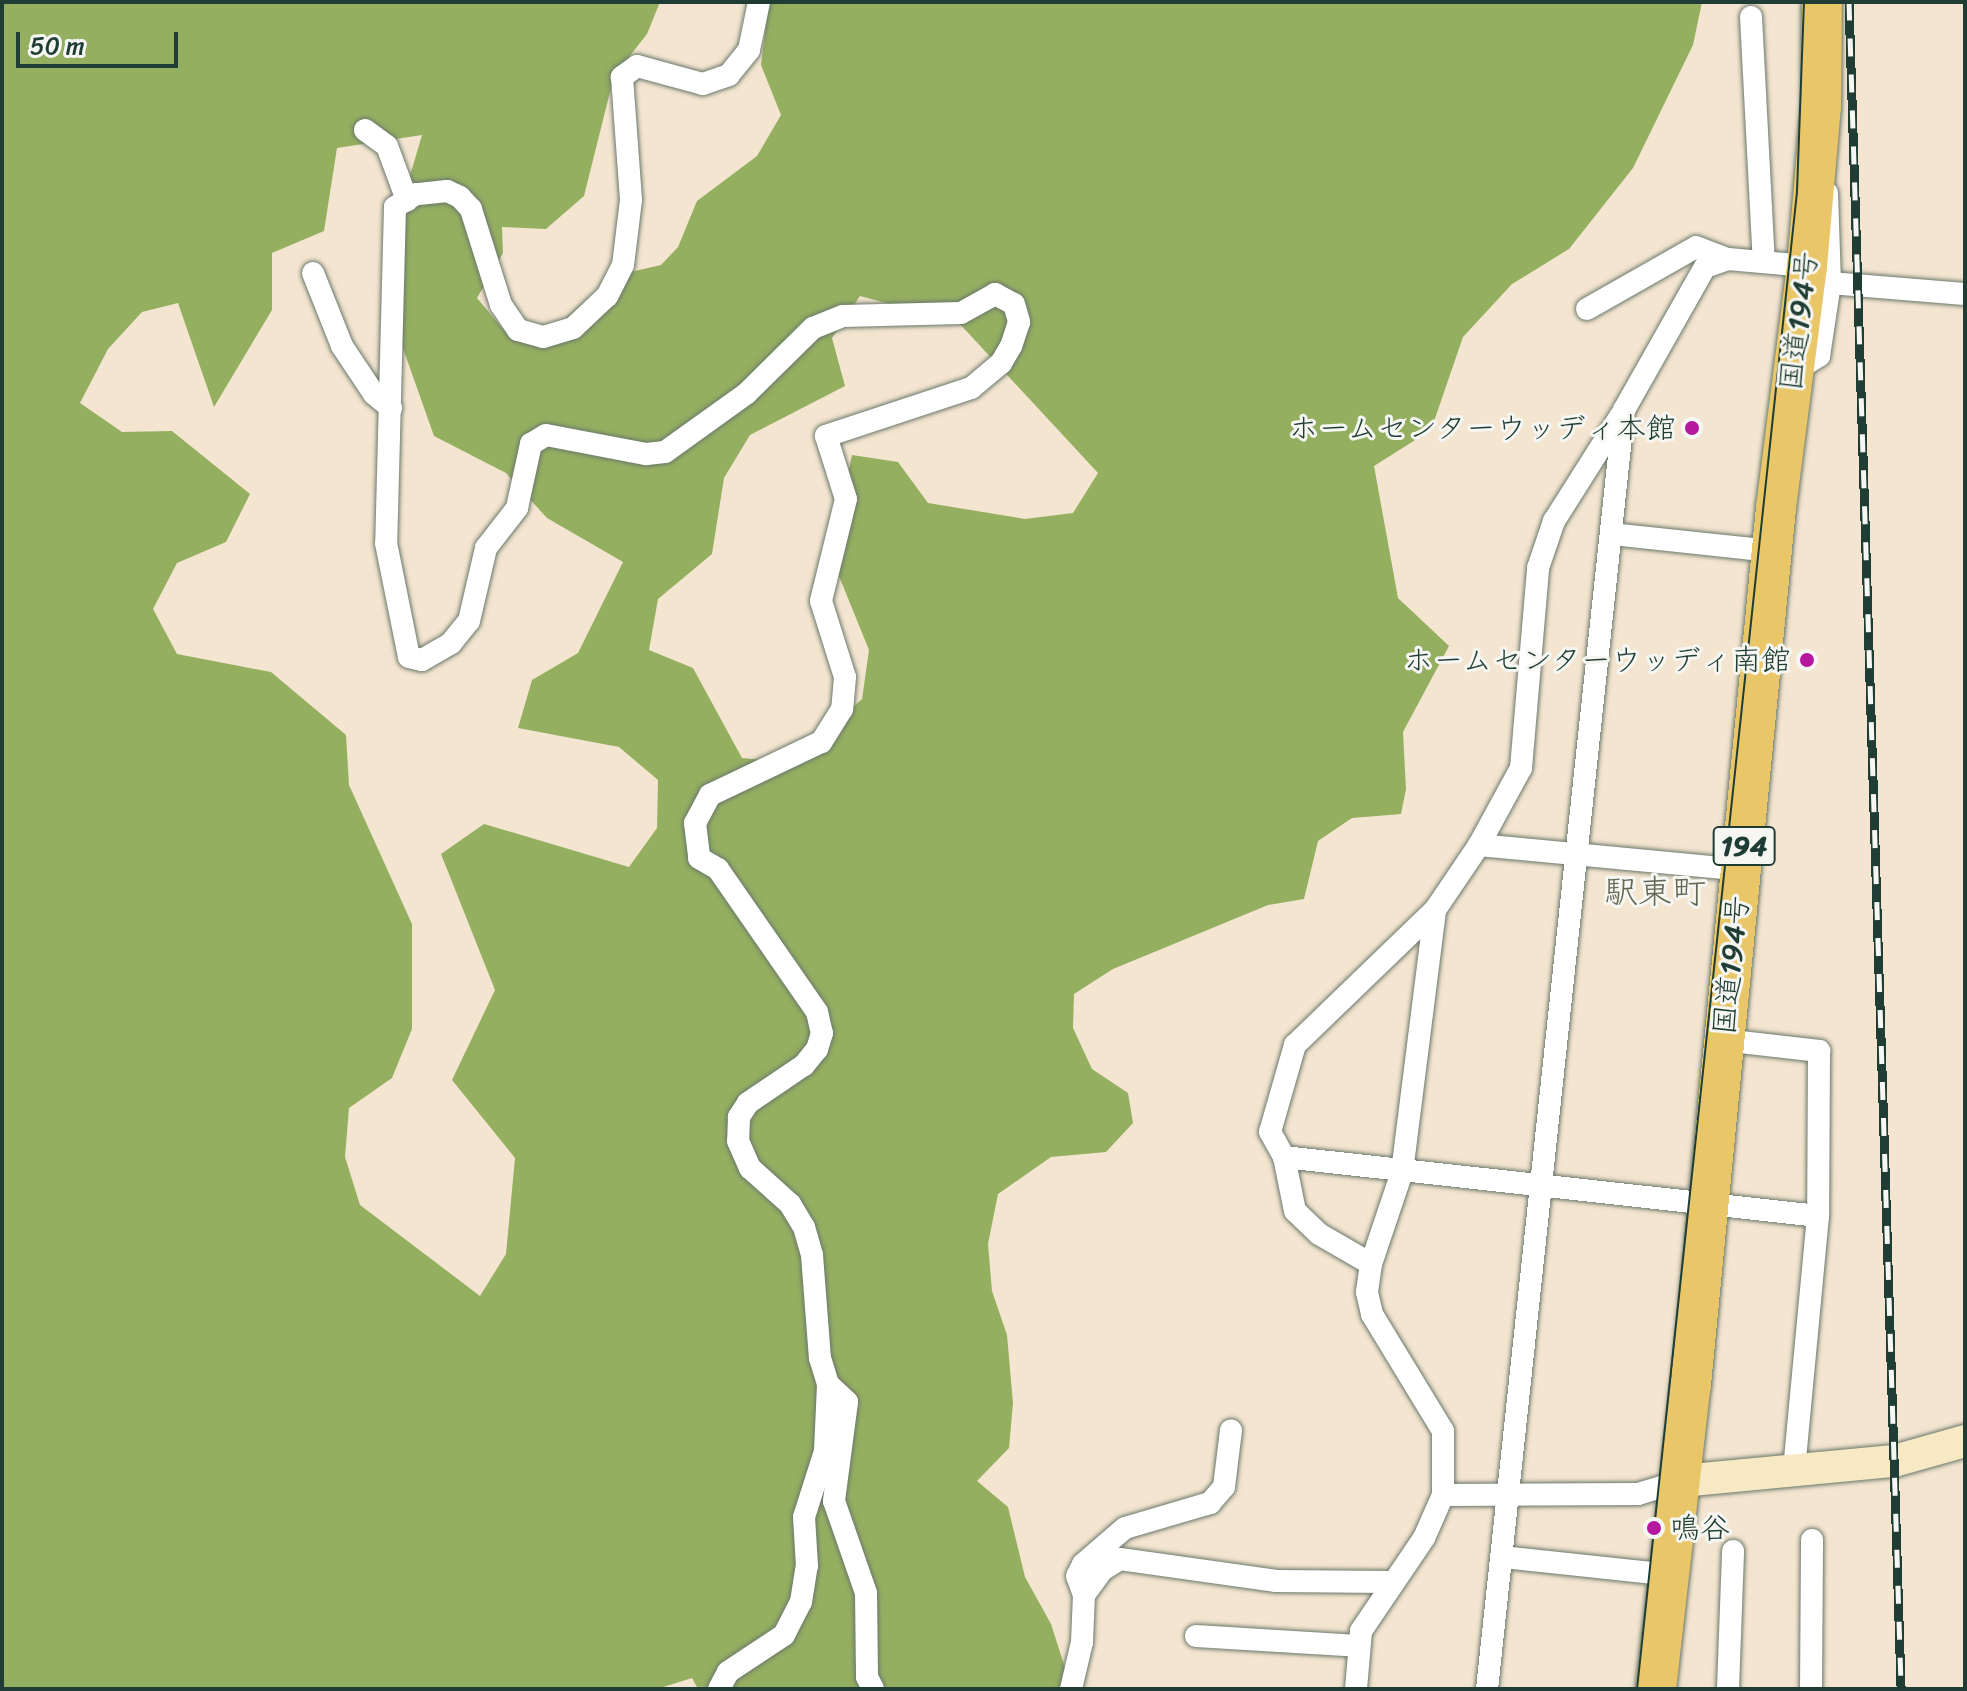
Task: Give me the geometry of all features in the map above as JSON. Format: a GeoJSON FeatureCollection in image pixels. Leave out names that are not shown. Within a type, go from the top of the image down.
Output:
{"type":"FeatureCollection","features":[{"type":"Feature","properties":{"kind":"highway","name":"国道194号"},"geometry":{"type":"LineString","coordinates":[[1656,1689],[1681,1481],[1705,1202],[1742,870],[1772,551],[1793,372],[1818,274],[1816,170],[1822,2]]}},
{"type":"Feature","properties":{"kind":"street"},"geometry":{"type":"LineString","coordinates":[[719,1689],[728,1672],[784,1635],[798,1610],[807,1566],[804,1517],[830,1423],[828,1384],[804,1227],[790,1204],[750,1168],[738,1141],[739,1117],[748,1103],[817,1049],[822,1033],[817,1012],[718,869],[699,858],[695,823],[710,795],[821,742],[842,709],[845,677],[821,601],[846,499],[826,436],[971,388],[1001,363],[1011,346],[1019,322],[1014,304],[995,294],[961,313],[855,315],[813,328],[747,393],[665,452],[646,454],[546,435],[531,444],[517,508],[486,548],[469,621],[451,643],[422,660],[409,657],[386,543],[395,207],[407,200],[447,191],[471,209],[501,305],[518,330],[543,337],[573,328],[607,296],[623,265],[631,200],[622,77],[637,66],[703,84],[729,75],[749,50],[759,2]]}},
{"type":"Feature","properties":{"kind":"street"},"geometry":{"type":"LineString","coordinates":[[1751,17],[1764,262]]}},
{"type":"Feature","properties":{"kind":"street"},"geometry":{"type":"LineString","coordinates":[[365,130],[387,146],[407,200]]}},
{"type":"Feature","properties":{"kind":"street"},"geometry":{"type":"LineString","coordinates":[[1587,309],[1696,247],[1728,259],[1965,294]]}},
{"type":"Feature","properties":{"kind":"street"},"geometry":{"type":"LineString","coordinates":[[1371,1264],[1319,1234],[1295,1211],[1284,1157],[1270,1132],[1295,1045],[1435,910],[1479,845],[1521,768],[1538,568],[1554,521],[1624,410],[1705,267],[1728,259]]}},
{"type":"Feature","properties":{"kind":"street"},"geometry":{"type":"LineString","coordinates":[[313,273],[342,346],[374,394],[391,408]]}},
{"type":"Feature","properties":{"kind":"street"},"geometry":{"type":"LineString","coordinates":[[1487,1689],[1511,1493],[1624,410]]}},
{"type":"Feature","properties":{"kind":"street"},"geometry":{"type":"LineString","coordinates":[[1612,534],[1772,551]]}},
{"type":"Feature","properties":{"kind":"street"},"geometry":{"type":"LineString","coordinates":[[1479,845],[1742,870]]}},
{"type":"Feature","properties":{"kind":"street"},"geometry":{"type":"LineString","coordinates":[[1356,1689],[1361,1631],[1390,1582],[1424,1538],[1443,1495],[1443,1431],[1372,1314],[1367,1292],[1371,1264],[1402,1172],[1435,910]]}},
{"type":"Feature","properties":{"kind":"street"},"geometry":{"type":"LineString","coordinates":[[1723,1040],[1819,1051],[1818,1216],[1803,1467]]}},
{"type":"Feature","properties":{"kind":"street"},"geometry":{"type":"LineString","coordinates":[[1284,1157],[1818,1216]]}},
{"type":"Feature","properties":{"kind":"street"},"geometry":{"type":"LineString","coordinates":[[828,1384],[847,1402],[834,1501],[866,1593],[867,1677],[873,1689]]}},
{"type":"Feature","properties":{"kind":"street"},"geometry":{"type":"LineString","coordinates":[[1071,1689],[1082,1642],[1084,1595],[1077,1576],[1083,1564],[1115,1525],[1210,1503],[1224,1487],[1231,1430]]}},
{"type":"Feature","properties":{"kind":"street"},"geometry":{"type":"LineString","coordinates":[[1443,1495],[1638,1494],[1681,1481],[1803,1467],[1894,1461],[1965,1438]]}},
{"type":"Feature","properties":{"kind":"street"},"geometry":{"type":"LineString","coordinates":[[1811,1689],[1812,1540]]}},
{"type":"Feature","properties":{"kind":"street"},"geometry":{"type":"LineString","coordinates":[[1728,1689],[1733,1551]]}},
{"type":"Feature","properties":{"kind":"street"},"geometry":{"type":"LineString","coordinates":[[1503,1557],[1671,1575]]}},
{"type":"Feature","properties":{"kind":"street"},"geometry":{"type":"LineString","coordinates":[[1084,1595],[1102,1570],[1120,1559],[1276,1581],[1390,1582]]}},
{"type":"Feature","properties":{"kind":"street"},"geometry":{"type":"LineString","coordinates":[[1196,1636],[1358,1646]]}},
{"type":"Feature","properties":{"kind":"green space"},"geometry":{"type":"Polygon","coordinates":[[[2,2],[660,2],[647,34],[614,76],[584,196],[546,229],[502,227],[503,253],[477,298],[508,335],[559,324],[613,276],[661,265],[678,247],[697,201],[757,156],[781,115],[761,65],[769,2],[1702,2],[1693,45],[1633,168],[1569,249],[1512,284],[1463,337],[1431,430],[1374,466],[1398,598],[1449,646],[1403,732],[1406,789],[1401,814],[1352,818],[1318,841],[1304,899],[1268,905],[1113,969],[1074,994],[1073,1028],[1092,1069],[1128,1093],[1133,1123],[1106,1152],[1051,1157],[998,1194],[988,1244],[992,1291],[1007,1335],[1013,1403],[1009,1448],[977,1481],[1008,1507],[1025,1577],[1051,1624],[1067,1674],[1081,1689],[698,1689],[692,1678],[657,1689],[2,1689],[2,2]],[[422,135],[337,148],[324,231],[272,253],[272,310],[214,407],[178,303],[142,312],[108,349],[80,403],[122,432],[172,431],[250,494],[226,542],[177,563],[153,609],[177,654],[271,672],[346,735],[349,785],[412,924],[412,1029],[392,1078],[349,1108],[345,1157],[360,1205],[480,1296],[506,1254],[515,1158],[452,1080],[495,990],[441,854],[484,824],[629,867],[657,828],[658,780],[619,747],[518,728],[532,680],[578,653],[623,562],[547,518],[506,473],[434,436],[388,306],[392,237],[422,135]],[[860,296],[832,338],[845,386],[750,435],[724,478],[712,554],[658,599],[649,650],[693,668],[742,758],[790,763],[862,699],[869,650],[830,554],[852,455],[898,462],[928,503],[1025,519],[1073,513],[1098,473],[958,322],[860,296]]]}},
{"type":"Feature","properties":{"kind":"tram line"},"geometry":{"type":"LineString","coordinates":[[1637,1689],[1797,192],[1804,2]]}},
{"type":"Feature","properties":{"kind":"railway"},"geometry":{"type":"LineString","coordinates":[[1849,2],[1901,1689]]}},
{"type":"Feature","properties":{"kind":"place","name":"ホームセンターウッディ本館"},"geometry":{"type":"Point","coordinates":[1692,428]}},
{"type":"Feature","properties":{"kind":"place","name":"ホームセンターウッディ南館"},"geometry":{"type":"Point","coordinates":[1807,660]}},
{"type":"Feature","properties":{"kind":"place","name":"鳴谷"},"geometry":{"type":"Point","coordinates":[1654,1528]}},
{"type":"Feature","properties":{"kind":"district","name":"駅東町"},"geometry":{"type":"Point","coordinates":[1655,893]}}]}
